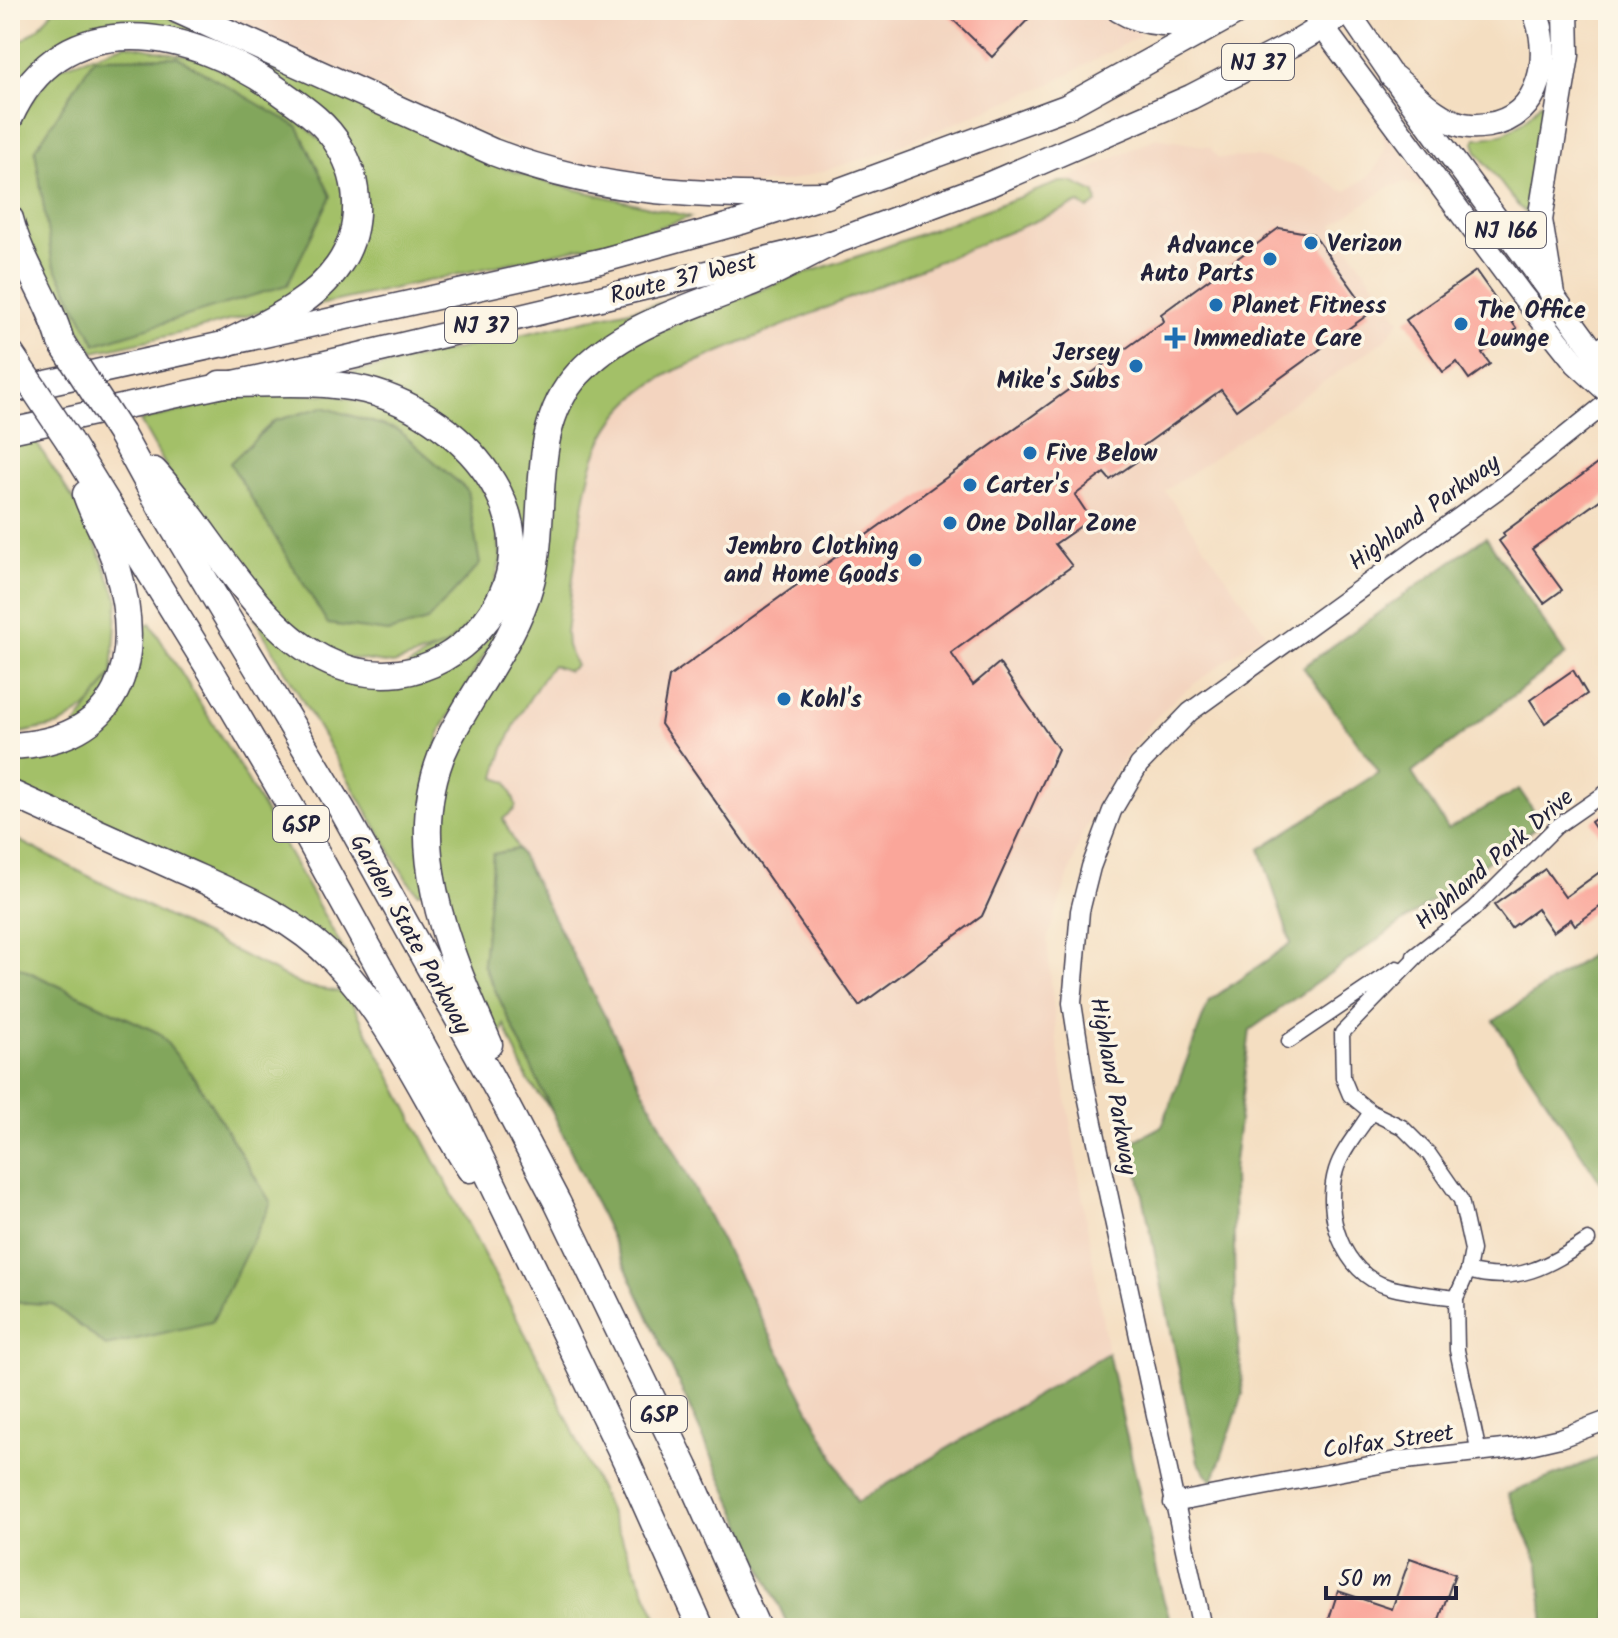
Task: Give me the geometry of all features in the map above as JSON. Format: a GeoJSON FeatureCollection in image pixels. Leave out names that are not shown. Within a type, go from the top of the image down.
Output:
{"type":"FeatureCollection","features":[{"type":"Feature","properties":{"kind":"highway"},"geometry":{"type":"LineString","coordinates":[[178,10],[481,146],[545,170],[625,188],[667,193],[827,195]]}},
{"type":"Feature","properties":{"kind":"highway"},"geometry":{"type":"LineString","coordinates":[[1119,10],[1134,19],[1166,25],[1236,13]]}},
{"type":"Feature","properties":{"kind":"highway","name":"NJ 37"},"geometry":{"type":"LineString","coordinates":[[1317,18],[1349,10]]}},
{"type":"Feature","properties":{"kind":"highway"},"geometry":{"type":"LineString","coordinates":[[1392,76],[1409,88],[1425,107],[1449,119],[1463,125],[1499,123],[1517,114],[1537,88],[1544,48],[1542,28],[1534,10]]}},
{"type":"Feature","properties":{"kind":"highway"},"geometry":{"type":"LineString","coordinates":[[1552,294],[1540,220],[1567,55],[1566,10]]}},
{"type":"Feature","properties":{"kind":"highway","name":"Route 37 West"},"geometry":{"type":"LineString","coordinates":[[10,391],[600,261],[741,222],[827,195],[1066,107],[1236,13]]}},
{"type":"Feature","properties":{"kind":"highway","name":"Route 37 West"},"geometry":{"type":"LineString","coordinates":[[10,431],[313,366],[829,244],[931,208],[1191,97],[1317,18]]}},
{"type":"Feature","properties":{"kind":"highway"},"geometry":{"type":"LineString","coordinates":[[10,117],[34,77],[60,55],[96,38],[136,34],[188,43],[226,57],[263,79],[328,130],[343,152],[355,188],[355,222],[345,256],[315,292],[225,344]]}},
{"type":"Feature","properties":{"kind":"highway"},"geometry":{"type":"LineString","coordinates":[[10,219],[24,259],[55,321],[61,342]]}},
{"type":"Feature","properties":{"kind":"highway"},"geometry":{"type":"LineString","coordinates":[[557,1202],[460,977],[441,920],[429,847],[429,807],[435,772],[449,738],[516,620],[528,591],[534,564],[547,439],[554,413],[569,384],[605,350],[647,324],[749,284],[829,244]]}},
{"type":"Feature","properties":{"kind":"highway","name":"Garden State Parkway"},"geometry":{"type":"LineString","coordinates":[[10,272],[61,342],[121,434],[162,509],[343,811],[557,1202],[685,1467],[757,1628]]}},
{"type":"Feature","properties":{"kind":"highway","name":"Garden State Parkway"},"geometry":{"type":"LineString","coordinates":[[10,353],[69,441],[206,663],[303,828],[453,1101],[628,1465],[701,1628]]}},
{"type":"Feature","properties":{"kind":"highway"},"geometry":{"type":"LineString","coordinates":[[121,434],[163,481],[253,598],[287,635],[308,650],[364,673],[408,672],[435,662],[470,639],[489,617],[501,595],[508,571],[510,546],[501,498],[490,476],[468,447],[425,413],[367,391],[328,384],[220,384]]}},
{"type":"Feature","properties":{"kind":"highway"},"geometry":{"type":"LineString","coordinates":[[10,746],[57,739],[90,722],[117,688],[127,655],[128,619],[117,567],[91,508],[69,441]]}},
{"type":"Feature","properties":{"kind":"highway"},"geometry":{"type":"LineString","coordinates":[[10,793],[246,900],[290,924],[324,950],[346,973],[380,1019],[451,1140],[508,1220]]}},
{"type":"Feature","properties":{"kind":"main road","name":"NJ 166"},"geometry":{"type":"LineString","coordinates":[[1349,10],[1392,76],[1552,294],[1601,345],[1608,384]]}},
{"type":"Feature","properties":{"kind":"main road","name":"NJ 166"},"geometry":{"type":"LineString","coordinates":[[1317,18],[1521,294],[1576,363],[1608,392]]}},
{"type":"Feature","properties":{"kind":"street","name":"Highland Parkway"},"geometry":{"type":"LineString","coordinates":[[1202,1628],[1085,1086],[1072,1003],[1080,911],[1091,867],[1112,811],[1139,765],[1190,712],[1504,485],[1608,402]]}},
{"type":"Feature","properties":{"kind":"street","name":"Highland Park Drive"},"geometry":{"type":"LineString","coordinates":[[1289,1041],[1421,952],[1474,909],[1556,827],[1608,791]]}},
{"type":"Feature","properties":{"kind":"street"},"geometry":{"type":"LineString","coordinates":[[1421,952],[1342,1033],[1343,1078],[1350,1095],[1371,1112],[1402,1127],[1429,1154],[1461,1200],[1472,1250],[1468,1271],[1456,1298],[1457,1350],[1479,1453]]}},
{"type":"Feature","properties":{"kind":"street"},"geometry":{"type":"LineString","coordinates":[[1371,1112],[1336,1168],[1331,1208],[1335,1228],[1348,1254],[1368,1276],[1386,1287],[1456,1298]]}},
{"type":"Feature","properties":{"kind":"street"},"geometry":{"type":"LineString","coordinates":[[1468,1271],[1490,1277],[1519,1275],[1550,1265],[1588,1240]]}},
{"type":"Feature","properties":{"kind":"street","name":"Colfax Street"},"geometry":{"type":"LineString","coordinates":[[1173,1503],[1396,1461],[1521,1447],[1560,1438],[1608,1420]]}},
{"type":"Feature","properties":{"kind":"shaded area"},"geometry":{"type":"Polygon","coordinates":[[[204,10],[1103,10],[1141,35],[1050,84],[880,154],[789,181],[705,189],[547,161],[204,10]]]}},
{"type":"Feature","properties":{"kind":"shaded area"},"geometry":{"type":"Polygon","coordinates":[[[1381,125],[1432,196],[1417,185],[1405,183],[1389,187],[1333,225],[1400,320],[1386,339],[1165,491],[1265,632],[1178,696],[1150,724],[1117,767],[1082,835],[1047,940],[1057,1042],[1108,1353],[857,1503],[518,849],[467,775],[589,402],[1156,138],[1210,147],[1218,158],[1256,157],[1300,167],[1347,191],[1371,174],[1380,161],[1385,149],[1381,125]]]}},
{"type":"Feature","properties":{"kind":"green space"},"geometry":{"type":"Polygon","coordinates":[[[53,10],[152,10],[498,166],[549,183],[691,217],[628,237],[314,306],[324,296],[360,168],[206,39],[156,25],[120,23],[79,33],[47,50],[10,89],[10,49],[39,28],[53,10]]]}},
{"type":"Feature","properties":{"kind":"green space"},"geometry":{"type":"Polygon","coordinates":[[[126,44],[201,59],[271,97],[322,141],[341,178],[345,206],[340,241],[321,274],[275,308],[195,330],[94,352],[53,289],[25,236],[12,178],[13,142],[19,119],[55,69],[126,44]]]}},
{"type":"Feature","properties":{"kind":"green space"},"geometry":{"type":"Polygon","coordinates":[[[177,57],[298,127],[331,196],[287,285],[96,344],[52,261],[35,150],[94,58],[177,57]]]}},
{"type":"Feature","properties":{"kind":"green space"},"geometry":{"type":"Polygon","coordinates":[[[1540,103],[1550,104],[1531,216],[1519,207],[1477,152],[1474,142],[1476,138],[1495,136],[1512,129],[1540,103]]]}},
{"type":"Feature","properties":{"kind":"green space"},"geometry":{"type":"Polygon","coordinates":[[[1060,182],[1072,182],[1095,193],[1097,203],[1088,209],[1079,203],[676,370],[631,401],[603,438],[594,459],[583,508],[566,633],[567,646],[576,666],[568,671],[552,665],[518,719],[495,778],[507,782],[516,805],[503,819],[518,849],[493,854],[483,964],[551,1109],[528,1081],[504,1024],[498,1046],[454,939],[436,826],[449,761],[529,614],[557,433],[582,382],[629,343],[790,278],[877,250],[1060,182]]]}},
{"type":"Feature","properties":{"kind":"green space"},"geometry":{"type":"Polygon","coordinates":[[[678,299],[574,364],[524,570],[511,609],[439,733],[423,891],[418,893],[407,880],[255,619],[382,682],[504,607],[500,476],[347,374],[678,299]]]}},
{"type":"Feature","properties":{"kind":"green space"},"geometry":{"type":"Polygon","coordinates":[[[330,394],[391,408],[450,447],[494,505],[501,559],[493,590],[474,620],[445,646],[393,664],[343,657],[283,618],[182,495],[140,421],[246,395],[330,394]]]}},
{"type":"Feature","properties":{"kind":"green space"},"geometry":{"type":"Polygon","coordinates":[[[323,407],[398,430],[467,490],[480,564],[427,621],[388,632],[328,624],[230,463],[274,421],[323,407]]]}},
{"type":"Feature","properties":{"kind":"green space"},"geometry":{"type":"Polygon","coordinates":[[[34,439],[86,519],[118,600],[112,673],[95,699],[60,725],[10,735],[10,444],[34,439]]]}},
{"type":"Feature","properties":{"kind":"green space"},"geometry":{"type":"Polygon","coordinates":[[[1486,537],[1566,655],[1412,773],[1448,829],[1519,789],[1542,823],[1250,1030],[1233,1170],[1235,1304],[1243,1394],[1213,1482],[1198,1462],[1132,1142],[1162,1126],[1209,1001],[1291,943],[1260,849],[1379,772],[1303,667],[1486,537]]]}},
{"type":"Feature","properties":{"kind":"green space"},"geometry":{"type":"Polygon","coordinates":[[[150,623],[238,764],[355,970],[10,781],[10,756],[59,749],[139,637],[141,628],[150,623]]]}},
{"type":"Feature","properties":{"kind":"green space"},"geometry":{"type":"Polygon","coordinates":[[[10,836],[303,986],[347,993],[552,1385],[662,1628],[10,1628],[10,1302],[52,1304],[106,1346],[271,1203],[196,1080],[159,1033],[10,963],[10,836]]]}},
{"type":"Feature","properties":{"kind":"green space"},"geometry":{"type":"Polygon","coordinates":[[[518,849],[857,1502],[1108,1353],[1163,1598],[1173,1628],[789,1628],[647,1313],[483,964],[493,854],[518,849]]]}},
{"type":"Feature","properties":{"kind":"green space"},"geometry":{"type":"Polygon","coordinates":[[[1608,943],[1608,1194],[1494,1021],[1608,943]]]}},
{"type":"Feature","properties":{"kind":"green space"},"geometry":{"type":"Polygon","coordinates":[[[10,963],[159,1033],[196,1080],[271,1203],[212,1322],[106,1346],[52,1304],[10,1302],[10,963]]]}},
{"type":"Feature","properties":{"kind":"green space"},"geometry":{"type":"Polygon","coordinates":[[[1608,1454],[1608,1628],[1544,1628],[1539,1564],[1508,1494],[1608,1454]]]}},
{"type":"Feature","properties":{"kind":"building"},"geometry":{"type":"Polygon","coordinates":[[[943,10],[1037,10],[992,57],[943,10]]]}},
{"type":"Feature","properties":{"kind":"building"},"geometry":{"type":"Polygon","coordinates":[[[1279,228],[1313,234],[1370,313],[1236,410],[1221,390],[1135,452],[1140,459],[1110,480],[1104,473],[1075,495],[1091,519],[1055,544],[1072,566],[951,653],[973,685],[999,663],[1058,749],[982,916],[859,1006],[661,724],[669,677],[1164,321],[1161,314],[1279,228]]]}},
{"type":"Feature","properties":{"kind":"building","name":"The Office Lounge"},"geometry":{"type":"Polygon","coordinates":[[[1476,271],[1517,329],[1482,353],[1490,364],[1469,379],[1457,362],[1443,372],[1406,320],[1476,271]]]}},
{"type":"Feature","properties":{"kind":"building"},"geometry":{"type":"Polygon","coordinates":[[[1608,456],[1608,494],[1532,549],[1562,590],[1544,603],[1499,541],[1505,536],[1503,533],[1608,456]]]}},
{"type":"Feature","properties":{"kind":"building"},"geometry":{"type":"Polygon","coordinates":[[[1573,670],[1587,694],[1545,723],[1530,700],[1573,670]]]}},
{"type":"Feature","properties":{"kind":"building"},"geometry":{"type":"Polygon","coordinates":[[[1608,810],[1608,847],[1591,822],[1608,810]]]}},
{"type":"Feature","properties":{"kind":"building"},"geometry":{"type":"Polygon","coordinates":[[[1608,866],[1608,901],[1575,925],[1571,919],[1553,932],[1537,909],[1511,928],[1494,905],[1545,869],[1565,897],[1608,866]]]}},
{"type":"Feature","properties":{"kind":"building"},"geometry":{"type":"Polygon","coordinates":[[[1410,1558],[1455,1574],[1436,1628],[1326,1628],[1338,1591],[1392,1609],[1410,1558]]]}},
{"type":"Feature","properties":{"kind":"place","name":"Verizon"},"geometry":{"type":"Point","coordinates":[1311,243]}},
{"type":"Feature","properties":{"kind":"place","name":"Advance Auto Parts"},"geometry":{"type":"Point","coordinates":[1270,259]}},
{"type":"Feature","properties":{"kind":"place","name":"Planet Fitness"},"geometry":{"type":"Point","coordinates":[1216,305]}},
{"type":"Feature","properties":{"kind":"place","name":"The Office Lounge"},"geometry":{"type":"Point","coordinates":[1461,324]}},
{"type":"Feature","properties":{"kind":"place","name":"Immediate Care"},"geometry":{"type":"Point","coordinates":[1175,338]}},
{"type":"Feature","properties":{"kind":"place","name":"Jersey Mike's Subs"},"geometry":{"type":"Point","coordinates":[1136,366]}},
{"type":"Feature","properties":{"kind":"place","name":"Five Below"},"geometry":{"type":"Point","coordinates":[1030,453]}},
{"type":"Feature","properties":{"kind":"place","name":"Carter's"},"geometry":{"type":"Point","coordinates":[970,485]}},
{"type":"Feature","properties":{"kind":"place","name":"One Dollar Zone"},"geometry":{"type":"Point","coordinates":[950,523]}},
{"type":"Feature","properties":{"kind":"place","name":"Jembro Clothing and Home Goods"},"geometry":{"type":"Point","coordinates":[915,560]}},
{"type":"Feature","properties":{"kind":"place","name":"Kohl's"},"geometry":{"type":"Point","coordinates":[784,699]}}]}
